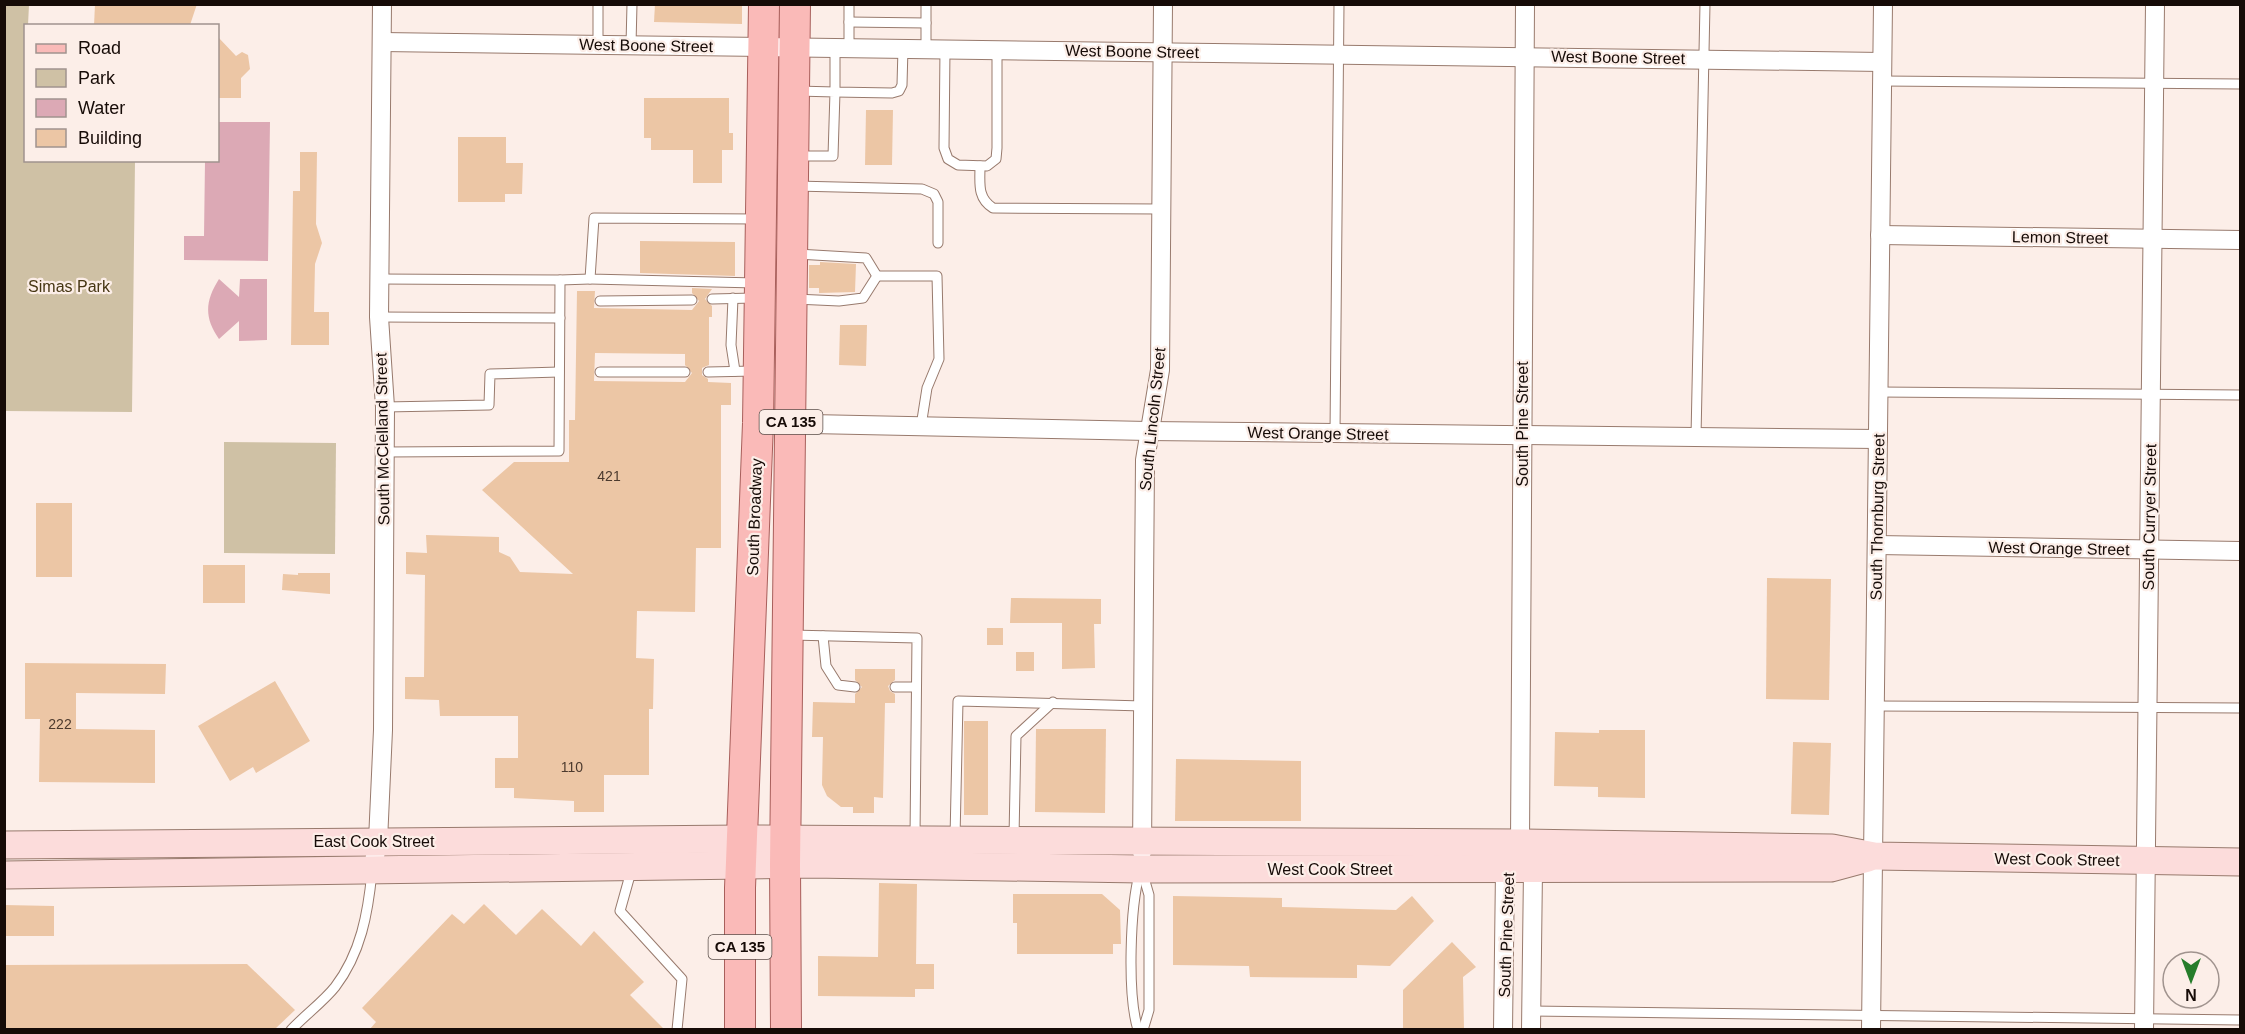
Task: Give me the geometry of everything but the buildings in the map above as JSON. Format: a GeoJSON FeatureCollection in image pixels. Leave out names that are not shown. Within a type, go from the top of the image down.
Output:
{"type":"FeatureCollection","features":[{"type":"Feature","properties":{"kind":"main road","name":"South Broadway"},"geometry":{"type":"LineString","coordinates":[[740,1029],[742,852],[758,423],[747,371],[750,293],[760,219],[764,4]]}},
{"type":"Feature","properties":{"kind":"main road","name":"South Broadway"},"geometry":{"type":"LineString","coordinates":[[786,1029],[785,853],[795,4]]}},
{"type":"Feature","properties":{"kind":"street","name":"South McClelland Street"},"geometry":{"type":"LineString","coordinates":[[372,872],[378,841],[383,730],[385,407],[379,317],[382,4]]}},
{"type":"Feature","properties":{"kind":"street","name":"South Lincoln Street"},"geometry":{"type":"LineString","coordinates":[[1141,869],[1144,460],[1160,370],[1163,4]]}},
{"type":"Feature","properties":{"kind":"street","name":"South Pine Street"},"geometry":{"type":"LineString","coordinates":[[1525,4],[1520,843],[1533,870],[1531,1020]]}},
{"type":"Feature","properties":{"kind":"street","name":"South Thornburg Street"},"geometry":{"type":"LineString","coordinates":[[1871,1023],[1883,4]]}},
{"type":"Feature","properties":{"kind":"street","name":"South Curryer Street"},"geometry":{"type":"LineString","coordinates":[[2144,1024],[2155,4]]}},
{"type":"Feature","properties":{"kind":"street","name":"West Boone Street"},"geometry":{"type":"LineString","coordinates":[[382,42],[1882,62]]}},
{"type":"Feature","properties":{"kind":"street","name":"Lemon Street"},"geometry":{"type":"LineString","coordinates":[[1880,235],[2241,240]]}},
{"type":"Feature","properties":{"kind":"street","name":"West Orange Street"},"geometry":{"type":"LineString","coordinates":[[758,423],[1148,431],[1878,439]]}},
{"type":"Feature","properties":{"kind":"street","name":"West Orange Street"},"geometry":{"type":"LineString","coordinates":[[1877,545],[2241,551]]}},
{"type":"Feature","properties":{"kind":"street","name":"West Cook Street"},"geometry":{"type":"LineString","coordinates":[[785,853],[915,840],[1143,840],[1832,848],[1874,856],[2241,862]]}},
{"type":"Feature","properties":{"kind":"street","name":"East Cook Street"},"geometry":{"type":"LineString","coordinates":[[15,845],[378,841],[742,852]]}},
{"type":"Feature","properties":{"kind":"street","name":"South Pine Street"},"geometry":{"type":"LineString","coordinates":[[1503,1029],[1505,870],[1520,843]]}},
{"type":"Feature","properties":{"kind":"street"},"geometry":{"type":"LineString","coordinates":[[15,845],[15,875]]}},
{"type":"Feature","properties":{"kind":"street","name":"East Cook Street"},"geometry":{"type":"LineString","coordinates":[[15,875],[633,867],[742,852]]}},
{"type":"Feature","properties":{"kind":"street"},"geometry":{"type":"LineString","coordinates":[[742,852],[785,853]]}},
{"type":"Feature","properties":{"kind":"street","name":"West Cook Street"},"geometry":{"type":"LineString","coordinates":[[785,853],[1141,869],[1831,868],[1874,856]]}},
{"type":"Feature","properties":{"kind":"lane"},"geometry":{"type":"LineString","coordinates":[[598,4],[598,44]]}},
{"type":"Feature","properties":{"kind":"lane"},"geometry":{"type":"LineString","coordinates":[[631,45],[632,4]]}},
{"type":"Feature","properties":{"kind":"lane"},"geometry":{"type":"LineString","coordinates":[[794,156],[833,156],[835,92],[849,22],[849,4]]}},
{"type":"Feature","properties":{"kind":"lane"},"geometry":{"type":"LineString","coordinates":[[926,4],[926,49]]}},
{"type":"Feature","properties":{"kind":"lane"},"geometry":{"type":"LineString","coordinates":[[1335,433],[1339,4]]}},
{"type":"Feature","properties":{"kind":"lane"},"geometry":{"type":"LineString","coordinates":[[1696,437],[1705,4]]}},
{"type":"Feature","properties":{"kind":"lane"},"geometry":{"type":"LineString","coordinates":[[849,22],[926,23]]}},
{"type":"Feature","properties":{"kind":"lane"},"geometry":{"type":"LineString","coordinates":[[795,91],[892,93],[899,91],[902,85],[903,48]]}},
{"type":"Feature","properties":{"kind":"lane"},"geometry":{"type":"LineString","coordinates":[[945,49],[944,148],[948,159],[958,165],[980,166],[987,166],[996,159],[997,50]]}},
{"type":"Feature","properties":{"kind":"lane"},"geometry":{"type":"LineString","coordinates":[[1882,81],[2241,84]]}},
{"type":"Feature","properties":{"kind":"lane"},"geometry":{"type":"LineString","coordinates":[[980,166],[979,192],[986,203],[993,208],[1161,210]]}},
{"type":"Feature","properties":{"kind":"lane"},"geometry":{"type":"LineString","coordinates":[[793,186],[922,189],[934,194],[938,202],[938,243]]}},
{"type":"Feature","properties":{"kind":"lane"},"geometry":{"type":"LineString","coordinates":[[591,279],[594,218],[760,219]]}},
{"type":"Feature","properties":{"kind":"lane"},"geometry":{"type":"LineString","coordinates":[[793,254],[866,258],[877,276]]}},
{"type":"Feature","properties":{"kind":"lane"},"geometry":{"type":"LineString","coordinates":[[792,299],[839,301],[863,298],[877,276]]}},
{"type":"Feature","properties":{"kind":"lane"},"geometry":{"type":"LineString","coordinates":[[877,276],[937,276],[939,359],[927,388],[921,426]]}},
{"type":"Feature","properties":{"kind":"lane"},"geometry":{"type":"LineString","coordinates":[[379,279],[591,279],[750,293]]}},
{"type":"Feature","properties":{"kind":"lane"},"geometry":{"type":"LineString","coordinates":[[385,453],[558,451],[561,280]]}},
{"type":"Feature","properties":{"kind":"lane"},"geometry":{"type":"LineString","coordinates":[[712,299],[750,293]]}},
{"type":"Feature","properties":{"kind":"lane"},"geometry":{"type":"LineString","coordinates":[[600,301],[692,300]]}},
{"type":"Feature","properties":{"kind":"lane"},"geometry":{"type":"LineString","coordinates":[[379,317],[560,318]]}},
{"type":"Feature","properties":{"kind":"lane"},"geometry":{"type":"LineString","coordinates":[[708,372],[747,371]]}},
{"type":"Feature","properties":{"kind":"lane"},"geometry":{"type":"LineString","coordinates":[[385,407],[489,405],[490,374],[559,372]]}},
{"type":"Feature","properties":{"kind":"lane"},"geometry":{"type":"LineString","coordinates":[[600,372],[685,372]]}},
{"type":"Feature","properties":{"kind":"lane"},"geometry":{"type":"LineString","coordinates":[[1879,392],[2241,395]]}},
{"type":"Feature","properties":{"kind":"lane"},"geometry":{"type":"LineString","coordinates":[[788,635],[917,638],[915,840]]}},
{"type":"Feature","properties":{"kind":"lane"},"geometry":{"type":"LineString","coordinates":[[823,636],[826,666],[838,685],[855,687]]}},
{"type":"Feature","properties":{"kind":"lane"},"geometry":{"type":"LineString","coordinates":[[895,687],[916,687]]}},
{"type":"Feature","properties":{"kind":"lane"},"geometry":{"type":"LineString","coordinates":[[955,840],[958,701],[1143,706]]}},
{"type":"Feature","properties":{"kind":"lane"},"geometry":{"type":"LineString","coordinates":[[1014,840],[1016,735],[1053,702]]}},
{"type":"Feature","properties":{"kind":"lane"},"geometry":{"type":"LineString","coordinates":[[1875,706],[2241,708]]}},
{"type":"Feature","properties":{"kind":"lane"},"geometry":{"type":"LineString","coordinates":[[633,867],[620,911],[682,979],[677,1029]]}},
{"type":"Feature","properties":{"kind":"lane"},"geometry":{"type":"LineString","coordinates":[[1141,869],[1149,895],[1149,1010],[1143,1029]]}},
{"type":"Feature","properties":{"kind":"lane"},"geometry":{"type":"LineString","coordinates":[[1138,1029],[1132,1011],[1133,896],[1141,869]]}},
{"type":"Feature","properties":{"kind":"lane"},"geometry":{"type":"LineString","coordinates":[[291,1029],[334,988],[349,965],[364,929],[372,872]]}},
{"type":"Feature","properties":{"kind":"lane"},"geometry":{"type":"LineString","coordinates":[[1531,1020],[2144,1024],[2241,1020]]}},
{"type":"Feature","properties":{"kind":"green space","name":"Simas Park"},"geometry":{"type":"Polygon","coordinates":[[[5,4],[29,5],[28,24],[24,24],[24,162],[135,162],[132,412],[5,411],[5,4]]]}},
{"type":"Feature","properties":{"kind":"green space"},"geometry":{"type":"Polygon","coordinates":[[[224,442],[336,443],[335,554],[224,553],[224,442]]]}},
{"type":"Feature","properties":{"kind":"water"},"geometry":{"type":"Polygon","coordinates":[[[219,122],[270,122],[268,261],[184,260],[184,236],[204,236],[205,162],[219,162],[219,122]]]}},
{"type":"Feature","properties":{"kind":"water"},"geometry":{"type":"Polygon","coordinates":[[[219,279],[239,297],[240,279],[267,279],[267,340],[239,341],[239,321],[219,339],[211,324],[208,309],[211,295],[219,279]]]}}]}
